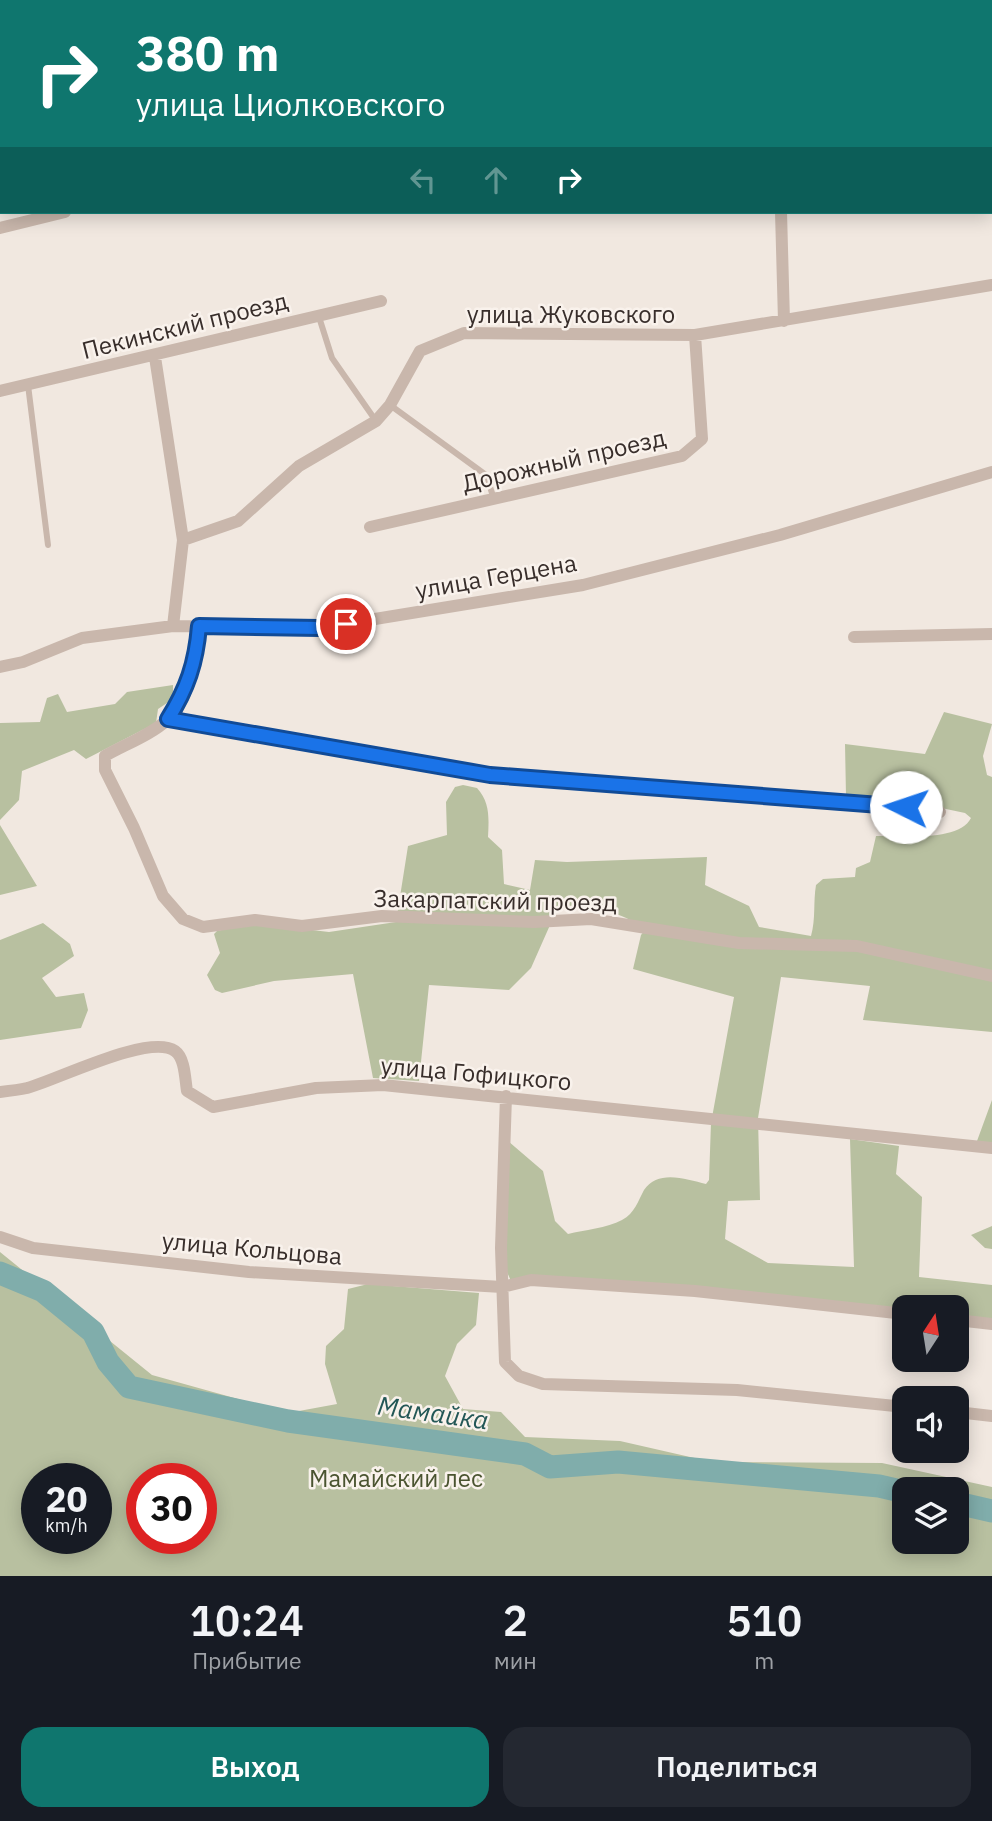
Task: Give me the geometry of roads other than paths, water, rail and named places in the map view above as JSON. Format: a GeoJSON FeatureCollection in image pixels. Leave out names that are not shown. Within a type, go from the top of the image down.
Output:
{"type":"FeatureCollection","features":[{"type":"Feature","properties":{"kind":"street"},"geometry":{"type":"LineString","coordinates":[[0,228],[57,214]]}},
{"type":"Feature","properties":{"kind":"street"},"geometry":{"type":"LineString","coordinates":[[781,214],[784,321]]}},
{"type":"Feature","properties":{"kind":"street","name":"улица Жуковского"},"geometry":{"type":"LineString","coordinates":[[183,540],[238,521],[299,466],[376,421],[390,405],[419,351],[464,333],[695,335],[992,285]]}},
{"type":"Feature","properties":{"kind":"street","name":"Пекинский проезд"},"geometry":{"type":"LineString","coordinates":[[0,391],[155,357],[381,300]]}},
{"type":"Feature","properties":{"kind":"street","name":"Дорожный проезд"},"geometry":{"type":"LineString","coordinates":[[370,527],[682,456],[702,439],[695,335]]}},
{"type":"Feature","properties":{"kind":"street"},"geometry":{"type":"LineString","coordinates":[[155,357],[183,540],[173,625]]}},
{"type":"Feature","properties":{"kind":"street","name":"улица Герцена"},"geometry":{"type":"LineString","coordinates":[[0,667],[23,663],[82,638],[173,625],[320,628],[583,585],[780,535],[992,472]]}},
{"type":"Feature","properties":{"kind":"street"},"geometry":{"type":"LineString","coordinates":[[199,626],[197,652],[188,687],[168,719],[490,775],[906,807],[940,812]]}},
{"type":"Feature","properties":{"kind":"street"},"geometry":{"type":"LineString","coordinates":[[854,637],[992,634]]}},
{"type":"Feature","properties":{"kind":"street","name":"Закарпатский проезд"},"geometry":{"type":"LineString","coordinates":[[168,719],[105,756],[105,770],[163,896],[183,919],[203,927],[255,920],[302,926],[382,916],[534,922],[591,919],[739,943],[857,946],[992,976]]}},
{"type":"Feature","properties":{"kind":"street","name":"улица Гофицкого"},"geometry":{"type":"LineString","coordinates":[[0,1092],[28,1088],[107,1058],[158,1047],[173,1049],[181,1056],[187,1091],[213,1107],[316,1088],[383,1085],[992,1148]]}},
{"type":"Feature","properties":{"kind":"street"},"geometry":{"type":"LineString","coordinates":[[506,1096],[502,1287],[505,1362],[519,1376],[543,1384],[737,1390],[892,1406]]}},
{"type":"Feature","properties":{"kind":"street","name":"улица Кольцова"},"geometry":{"type":"LineString","coordinates":[[0,1237],[33,1248],[223,1270],[502,1287],[531,1280],[682,1290],[892,1313]]}},
{"type":"Feature","properties":{"kind":"street"},"geometry":{"type":"LineString","coordinates":[[970,1321],[992,1324]]}},
{"type":"Feature","properties":{"kind":"street"},"geometry":{"type":"LineString","coordinates":[[969,1413],[992,1416]]}},
{"type":"Feature","properties":{"kind":"lane"},"geometry":{"type":"LineString","coordinates":[[318,315],[332,358],[376,421]]}},
{"type":"Feature","properties":{"kind":"lane"},"geometry":{"type":"LineString","coordinates":[[28,385],[48,545]]}},
{"type":"Feature","properties":{"kind":"lane"},"geometry":{"type":"LineString","coordinates":[[390,405],[486,475],[494,499]]}},
{"type":"Feature","properties":{"kind":"waterway","name":"Мамайка"},"geometry":{"type":"LineString","coordinates":[[0,1273],[43,1291],[93,1332],[108,1362],[129,1387],[288,1421],[525,1454],[550,1467],[618,1462],[892,1489]]}},
{"type":"Feature","properties":{"kind":"waterway","name":"Мамайка"},"geometry":{"type":"LineString","coordinates":[[969,1506],[992,1511]]}},
{"type":"Feature","properties":{"kind":"park label","name":"Мамайский лес"},"geometry":{"type":"Point","coordinates":[396,1479]}}]}
